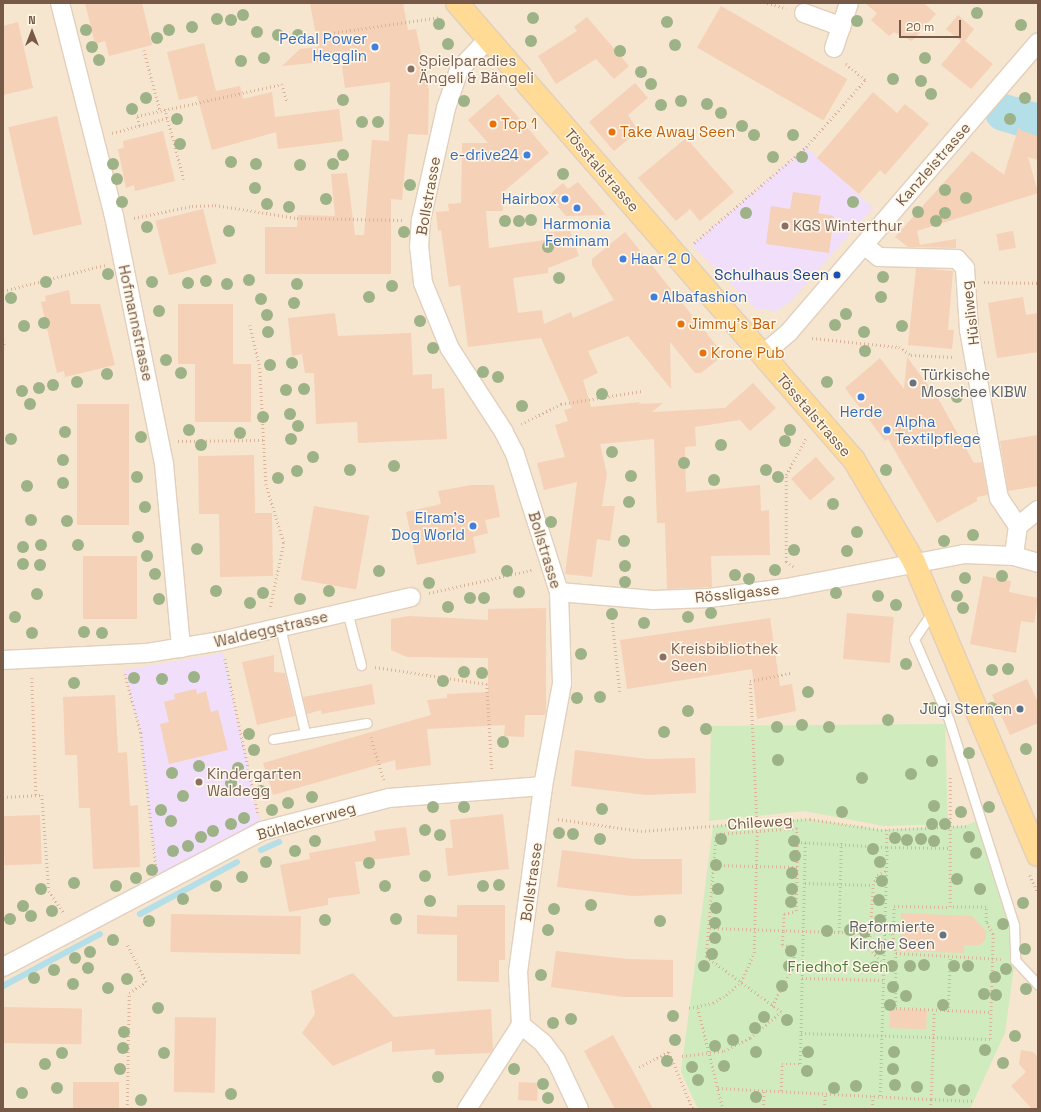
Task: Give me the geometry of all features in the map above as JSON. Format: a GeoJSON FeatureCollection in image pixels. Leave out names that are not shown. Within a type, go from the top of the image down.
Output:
{"type":"FeatureCollection","features":[{"type":"Feature","properties":{"kind":"main road","name":"Tösstalstrasse"},"geometry":{"type":"LineString","coordinates":[[449,10],[487,40],[854,460],[914,562],[1038,855]]}},
{"type":"Feature","properties":{"kind":"street","name":"Hofmannstrasse"},"geometry":{"type":"LineString","coordinates":[[60,3],[115,222],[160,444],[181,648]]}},
{"type":"Feature","properties":{"kind":"street"},"geometry":{"type":"LineString","coordinates":[[834,48],[849,3]]}},
{"type":"Feature","properties":{"kind":"street"},"geometry":{"type":"LineString","coordinates":[[804,13],[842,27]]}},
{"type":"Feature","properties":{"kind":"street","name":"Bollstrasse"},"geometry":{"type":"LineString","coordinates":[[487,40],[466,59],[454,80],[422,220],[419,247],[423,283],[435,320],[504,432],[559,592],[562,683],[543,786],[518,972],[521,1025]]}},
{"type":"Feature","properties":{"kind":"street","name":"Kanzleistrasse"},"geometry":{"type":"LineString","coordinates":[[762,355],[789,332],[1038,42]]}},
{"type":"Feature","properties":{"kind":"street","name":"Hüsliweg"},"geometry":{"type":"LineString","coordinates":[[864,245],[879,257],[957,259],[965,268],[976,358],[999,498],[1018,526]]}},
{"type":"Feature","properties":{"kind":"street"},"geometry":{"type":"LineString","coordinates":[[1014,556],[1018,526],[1038,510]]}},
{"type":"Feature","properties":{"kind":"street","name":"Rössligasse"},"geometry":{"type":"LineString","coordinates":[[559,592],[610,596],[709,598],[786,588],[914,562],[964,554],[1014,556],[1038,563]]}},
{"type":"Feature","properties":{"kind":"street","name":"Waldeggstrasse"},"geometry":{"type":"LineString","coordinates":[[3,660],[120,657],[181,648],[274,621],[347,611],[411,598]]}},
{"type":"Feature","properties":{"kind":"street","name":"Bühlackerweg"},"geometry":{"type":"LineString","coordinates":[[3,967],[262,831],[389,798],[543,786]]}},
{"type":"Feature","properties":{"kind":"street"},"geometry":{"type":"LineString","coordinates":[[467,1109],[521,1025],[543,1043],[556,1060],[579,1109]]}},
{"type":"Feature","properties":{"kind":"lane"},"geometry":{"type":"LineString","coordinates":[[934,610],[914,639],[949,720],[979,820],[1014,925],[1015,960],[1038,985]]}},
{"type":"Feature","properties":{"kind":"lane"},"geometry":{"type":"LineString","coordinates":[[347,611],[361,665]]}},
{"type":"Feature","properties":{"kind":"lane"},"geometry":{"type":"LineString","coordinates":[[274,621],[305,733]]}},
{"type":"Feature","properties":{"kind":"lane"},"geometry":{"type":"LineString","coordinates":[[273,739],[367,723]]}},
{"type":"Feature","properties":{"kind":"path"},"geometry":{"type":"LineString","coordinates":[[318,36],[449,10]]}},
{"type":"Feature","properties":{"kind":"path"},"geometry":{"type":"LineString","coordinates":[[692,245],[806,147],[864,80],[836,57],[834,48]]}},
{"type":"Feature","properties":{"kind":"path"},"geometry":{"type":"LineString","coordinates":[[144,50],[160,110]]}},
{"type":"Feature","properties":{"kind":"path"},"geometry":{"type":"LineString","coordinates":[[139,126],[137,116],[282,84],[288,102]]}},
{"type":"Feature","properties":{"kind":"path"},"geometry":{"type":"LineString","coordinates":[[165,109],[184,179]]}},
{"type":"Feature","properties":{"kind":"path"},"geometry":{"type":"LineString","coordinates":[[107,135],[167,118]]}},
{"type":"Feature","properties":{"kind":"path"},"geometry":{"type":"LineString","coordinates":[[115,222],[192,206],[215,205],[297,218],[422,220]]}},
{"type":"Feature","properties":{"kind":"path"},"geometry":{"type":"LineString","coordinates":[[3,291],[123,260]]}},
{"type":"Feature","properties":{"kind":"path"},"geometry":{"type":"LineString","coordinates":[[966,282],[1038,283]]}},
{"type":"Feature","properties":{"kind":"path"},"geometry":{"type":"LineString","coordinates":[[250,325],[260,368],[266,484],[284,543],[274,621]]}},
{"type":"Feature","properties":{"kind":"path"},"geometry":{"type":"LineString","coordinates":[[812,338],[899,346],[911,355],[976,358]]}},
{"type":"Feature","properties":{"kind":"path"},"geometry":{"type":"LineString","coordinates":[[3,340],[5,348]]}},
{"type":"Feature","properties":{"kind":"path"},"geometry":{"type":"LineString","coordinates":[[504,432],[561,404],[642,392]]}},
{"type":"Feature","properties":{"kind":"path"},"geometry":{"type":"LineString","coordinates":[[795,568],[786,562],[786,475],[807,436]]}},
{"type":"Feature","properties":{"kind":"path"},"geometry":{"type":"LineString","coordinates":[[160,444],[264,440]]}},
{"type":"Feature","properties":{"kind":"path"},"geometry":{"type":"LineString","coordinates":[[411,598],[535,570]]}},
{"type":"Feature","properties":{"kind":"path"},"geometry":{"type":"LineString","coordinates":[[610,596],[620,692]]}},
{"type":"Feature","properties":{"kind":"path"},"geometry":{"type":"LineString","coordinates":[[223,653],[262,831]]}},
{"type":"Feature","properties":{"kind":"path"},"geometry":{"type":"LineString","coordinates":[[361,665],[487,684],[493,790]]}},
{"type":"Feature","properties":{"kind":"path"},"geometry":{"type":"LineString","coordinates":[[124,670],[140,733],[158,886]]}},
{"type":"Feature","properties":{"kind":"path"},"geometry":{"type":"LineString","coordinates":[[32,674],[36,796]]}},
{"type":"Feature","properties":{"kind":"path"},"geometry":{"type":"LineString","coordinates":[[690,1008],[698,1008],[726,995],[741,982],[754,953],[757,831],[750,681],[790,674]]}},
{"type":"Feature","properties":{"kind":"path"},"geometry":{"type":"LineString","coordinates":[[367,723],[389,798]]}},
{"type":"Feature","properties":{"kind":"path"},"geometry":{"type":"LineString","coordinates":[[950,774],[950,907]]}},
{"type":"Feature","properties":{"kind":"path"},"geometry":{"type":"LineString","coordinates":[[3,797],[42,795],[49,890],[74,929]]}},
{"type":"Feature","properties":{"kind":"path","name":"Chileweg"},"geometry":{"type":"LineString","coordinates":[[540,817],[642,831],[756,821],[810,819],[887,830],[951,827],[979,820]]}},
{"type":"Feature","properties":{"kind":"path"},"geometry":{"type":"LineString","coordinates":[[682,1056],[710,1055],[750,1038],[769,1024],[781,1012],[772,1006],[741,982],[706,957],[716,865],[716,834],[797,828],[796,911],[784,914],[782,931],[782,945],[795,948],[793,966],[772,1006]]}},
{"type":"Feature","properties":{"kind":"path"},"geometry":{"type":"LineString","coordinates":[[880,1096],[887,830]]}},
{"type":"Feature","properties":{"kind":"path"},"geometry":{"type":"LineString","coordinates":[[797,842],[951,848]]}},
{"type":"Feature","properties":{"kind":"path"},"geometry":{"type":"LineString","coordinates":[[781,1091],[782,1064],[800,1064],[806,842]]}},
{"type":"Feature","properties":{"kind":"path"},"geometry":{"type":"LineString","coordinates":[[839,932],[841,843]]}},
{"type":"Feature","properties":{"kind":"path"},"geometry":{"type":"LineString","coordinates":[[716,865],[797,867]]}},
{"type":"Feature","properties":{"kind":"path"},"geometry":{"type":"LineString","coordinates":[[884,964],[869,949],[873,885],[877,875],[887,870]]}},
{"type":"Feature","properties":{"kind":"path"},"geometry":{"type":"LineString","coordinates":[[804,883],[873,885]]}},
{"type":"Feature","properties":{"kind":"path"},"geometry":{"type":"LineString","coordinates":[[801,1033],[990,1040],[991,1012],[991,959],[993,934],[986,922],[986,907],[894,906],[893,934],[896,953],[896,1008],[948,1012],[991,1012]]}},
{"type":"Feature","properties":{"kind":"path"},"geometry":{"type":"LineString","coordinates":[[710,928],[870,933]]}},
{"type":"Feature","properties":{"kind":"path"},"geometry":{"type":"LineString","coordinates":[[885,934],[893,934]]}},
{"type":"Feature","properties":{"kind":"path"},"geometry":{"type":"LineString","coordinates":[[127,945],[146,982],[129,993],[127,1109]]}},
{"type":"Feature","properties":{"kind":"path"},"geometry":{"type":"LineString","coordinates":[[896,953],[950,955],[948,1012]]}},
{"type":"Feature","properties":{"kind":"path"},"geometry":{"type":"LineString","coordinates":[[950,959],[1015,960]]}},
{"type":"Feature","properties":{"kind":"path"},"geometry":{"type":"LineString","coordinates":[[802,978],[884,980]]}},
{"type":"Feature","properties":{"kind":"path"},"geometry":{"type":"LineString","coordinates":[[698,1008],[723,1109]]}},
{"type":"Feature","properties":{"kind":"path"},"geometry":{"type":"LineString","coordinates":[[930,1109],[934,1011]]}},
{"type":"Feature","properties":{"kind":"path"},"geometry":{"type":"LineString","coordinates":[[639,1067],[669,1052],[693,1109]]}},
{"type":"Feature","properties":{"kind":"path"},"geometry":{"type":"LineString","coordinates":[[718,1088],[974,1101]]}},
{"type":"Feature","properties":{"kind":"path"},"geometry":{"type":"LineString","coordinates":[[763,1109],[764,1090]]}},
{"type":"Feature","properties":{"kind":"path"},"geometry":{"type":"LineString","coordinates":[[824,1109],[825,1093]]}},
{"type":"Feature","properties":{"kind":"path"},"geometry":{"type":"LineString","coordinates":[[872,1109],[873,1096]]}},
{"type":"Feature","properties":{"kind":"shaded area"},"geometry":{"type":"Polygon","coordinates":[[[3,3],[1038,3],[1038,1109],[3,1109],[3,3]]]}},
{"type":"Feature","properties":{"kind":"shaded area","name":"KGS Winterthur"},"geometry":{"type":"Polygon","coordinates":[[[806,147],[873,208],[791,301],[776,311],[756,309],[692,245],[806,147]]]}},
{"type":"Feature","properties":{"kind":"shaded area","name":"Kindergarten Waldegg"},"geometry":{"type":"Polygon","coordinates":[[[223,653],[262,831],[158,886],[141,733],[124,670],[223,653]]]}},
{"type":"Feature","properties":{"kind":"green space"},"geometry":{"type":"Polygon","coordinates":[[[945,724],[948,824],[884,826],[804,811],[709,821],[711,726],[945,724]]]}},
{"type":"Feature","properties":{"kind":"green space","name":"Friedhof Seen"},"geometry":{"type":"Polygon","coordinates":[[[810,819],[881,830],[965,826],[979,820],[1014,925],[1015,960],[1005,1033],[970,1109],[698,1109],[681,1072],[713,826],[810,819]]]}},
{"type":"Feature","properties":{"kind":"building"},"geometry":{"type":"Polygon","coordinates":[[[85,3],[142,3],[152,45],[109,56],[105,41],[95,44],[85,3]]]}},
{"type":"Feature","properties":{"kind":"building"},"geometry":{"type":"Polygon","coordinates":[[[310,3],[403,3],[408,30],[416,29],[429,91],[428,135],[408,134],[402,200],[391,199],[391,274],[265,274],[265,227],[297,227],[298,215],[335,216],[331,174],[347,173],[355,235],[364,235],[372,140],[389,141],[390,82],[345,88],[341,60],[282,66],[300,49],[318,47],[310,3]]]}},
{"type":"Feature","properties":{"kind":"building"},"geometry":{"type":"Polygon","coordinates":[[[865,3],[924,3],[936,14],[912,41],[894,32],[889,36],[871,20],[877,13],[865,3]]]}},
{"type":"Feature","properties":{"kind":"building"},"geometry":{"type":"Polygon","coordinates":[[[721,6],[847,79],[823,121],[697,48],[721,6]]]}},
{"type":"Feature","properties":{"kind":"building"},"geometry":{"type":"Polygon","coordinates":[[[958,15],[974,29],[965,41],[993,64],[971,89],[941,65],[961,41],[946,29],[958,15]]]}},
{"type":"Feature","properties":{"kind":"building"},"geometry":{"type":"Polygon","coordinates":[[[587,17],[629,66],[614,79],[596,59],[556,84],[538,56],[577,31],[574,27],[587,17]]]}},
{"type":"Feature","properties":{"kind":"building"},"geometry":{"type":"Polygon","coordinates":[[[18,22],[33,88],[3,95],[3,26],[18,22]]]}},
{"type":"Feature","properties":{"kind":"building"},"geometry":{"type":"Polygon","coordinates":[[[204,43],[216,91],[240,86],[243,99],[272,92],[275,117],[339,109],[343,141],[278,149],[276,132],[212,150],[197,96],[179,100],[167,52],[204,43]]]}},
{"type":"Feature","properties":{"kind":"building"},"geometry":{"type":"Polygon","coordinates":[[[635,83],[648,98],[628,115],[638,131],[614,151],[589,122],[635,83]]]}},
{"type":"Feature","properties":{"kind":"building"},"geometry":{"type":"Polygon","coordinates":[[[873,92],[897,113],[905,104],[929,124],[885,175],[880,170],[859,194],[817,158],[873,92]]]}},
{"type":"Feature","properties":{"kind":"building"},"geometry":{"type":"Polygon","coordinates":[[[498,94],[549,153],[502,193],[503,211],[486,211],[489,248],[552,239],[549,232],[570,231],[579,256],[548,268],[548,273],[513,278],[518,313],[542,310],[544,324],[571,312],[573,318],[614,300],[592,265],[592,259],[625,232],[724,355],[701,373],[695,373],[670,342],[671,389],[628,336],[588,351],[598,373],[583,380],[591,407],[641,402],[638,404],[663,403],[652,412],[725,408],[753,383],[776,408],[750,431],[740,420],[695,427],[696,446],[685,447],[686,492],[760,485],[761,511],[769,510],[770,555],[711,556],[712,587],[667,589],[665,523],[657,523],[654,439],[600,444],[607,474],[602,506],[615,506],[610,541],[597,539],[592,577],[565,574],[577,482],[544,490],[537,463],[565,457],[555,425],[568,421],[564,410],[572,408],[541,338],[468,347],[460,285],[449,287],[441,230],[438,231],[436,212],[449,211],[448,204],[461,203],[462,143],[488,143],[468,120],[498,94]]]}},
{"type":"Feature","properties":{"kind":"building"},"geometry":{"type":"Polygon","coordinates":[[[57,116],[82,224],[33,235],[8,127],[57,116]]]}},
{"type":"Feature","properties":{"kind":"building"},"geometry":{"type":"Polygon","coordinates":[[[1019,126],[1020,130],[1038,136],[1038,160],[1028,157],[1038,193],[917,231],[920,245],[956,239],[956,248],[908,247],[895,237],[972,151],[1004,175],[1019,126]]]}},
{"type":"Feature","properties":{"kind":"building"},"geometry":{"type":"Polygon","coordinates":[[[163,131],[175,181],[135,191],[134,185],[126,188],[118,149],[124,148],[123,141],[163,131]]]}},
{"type":"Feature","properties":{"kind":"building"},"geometry":{"type":"Polygon","coordinates":[[[686,138],[734,192],[700,221],[690,209],[676,221],[638,178],[686,138]]]}},
{"type":"Feature","properties":{"kind":"building"},"geometry":{"type":"Polygon","coordinates":[[[578,182],[606,215],[566,216],[554,202],[556,200],[551,193],[563,183],[568,189],[578,182]]]}},
{"type":"Feature","properties":{"kind":"building"},"geometry":{"type":"Polygon","coordinates":[[[793,192],[821,196],[818,213],[834,216],[829,253],[766,244],[771,206],[790,209],[793,192]]]}},
{"type":"Feature","properties":{"kind":"building"},"geometry":{"type":"Polygon","coordinates":[[[203,209],[217,263],[169,275],[155,221],[203,209]]]}},
{"type":"Feature","properties":{"kind":"building"},"geometry":{"type":"Polygon","coordinates":[[[1013,231],[1016,248],[999,251],[996,234],[1013,231]]]}},
{"type":"Feature","properties":{"kind":"building"},"geometry":{"type":"Polygon","coordinates":[[[916,268],[953,271],[948,330],[954,330],[952,349],[908,345],[916,268]]]}},
{"type":"Feature","properties":{"kind":"building"},"geometry":{"type":"Polygon","coordinates":[[[69,290],[71,304],[100,304],[115,365],[65,377],[64,371],[57,373],[41,302],[46,301],[45,296],[69,290]]]}},
{"type":"Feature","properties":{"kind":"building"},"geometry":{"type":"Polygon","coordinates":[[[1023,297],[1026,315],[1038,313],[1038,352],[997,358],[988,303],[1023,297]]]}},
{"type":"Feature","properties":{"kind":"building"},"geometry":{"type":"Polygon","coordinates":[[[178,304],[233,304],[233,364],[251,364],[251,422],[195,422],[195,364],[178,364],[178,304]]]}},
{"type":"Feature","properties":{"kind":"building"},"geometry":{"type":"Polygon","coordinates":[[[335,313],[338,336],[411,333],[413,375],[432,374],[432,389],[444,388],[447,439],[358,443],[357,422],[316,424],[314,373],[305,373],[302,354],[292,356],[288,318],[335,313]]]}},
{"type":"Feature","properties":{"kind":"building"},"geometry":{"type":"Polygon","coordinates":[[[907,357],[939,400],[974,463],[982,462],[988,495],[977,497],[977,501],[937,523],[888,439],[885,441],[845,388],[880,358],[904,389],[907,357]]]}},
{"type":"Feature","properties":{"kind":"building"},"geometry":{"type":"Polygon","coordinates":[[[77,404],[129,404],[129,525],[77,525],[77,404]]]}},
{"type":"Feature","properties":{"kind":"building"},"geometry":{"type":"Polygon","coordinates":[[[1038,435],[1038,486],[1008,491],[1000,441],[1038,435]]]}},
{"type":"Feature","properties":{"kind":"building"},"geometry":{"type":"Polygon","coordinates":[[[254,455],[255,513],[272,513],[273,576],[220,577],[219,514],[199,514],[198,456],[254,455]]]}},
{"type":"Feature","properties":{"kind":"building"},"geometry":{"type":"Polygon","coordinates":[[[816,457],[835,479],[810,501],[791,479],[816,457]]]}},
{"type":"Feature","properties":{"kind":"building"},"geometry":{"type":"Polygon","coordinates":[[[472,485],[494,485],[500,517],[485,520],[488,533],[473,537],[476,553],[417,565],[406,512],[441,504],[438,491],[472,485]]]}},
{"type":"Feature","properties":{"kind":"building"},"geometry":{"type":"Polygon","coordinates":[[[314,506],[369,516],[356,590],[301,580],[314,506]]]}},
{"type":"Feature","properties":{"kind":"building"},"geometry":{"type":"Polygon","coordinates":[[[83,556],[137,556],[137,619],[83,619],[83,556]]]}},
{"type":"Feature","properties":{"kind":"building"},"geometry":{"type":"Polygon","coordinates":[[[983,576],[1011,581],[1009,592],[1038,598],[1034,623],[1021,621],[1016,653],[970,644],[983,576]]]}},
{"type":"Feature","properties":{"kind":"building"},"geometry":{"type":"Polygon","coordinates":[[[546,608],[546,711],[545,715],[525,715],[524,737],[504,736],[505,725],[427,729],[431,765],[396,770],[395,760],[273,795],[263,763],[431,715],[427,700],[447,698],[447,694],[488,692],[488,658],[407,657],[391,650],[391,619],[409,616],[488,620],[488,609],[546,608]]]}},
{"type":"Feature","properties":{"kind":"building"},"geometry":{"type":"Polygon","coordinates":[[[847,613],[894,617],[890,663],[843,659],[847,613]]]}},
{"type":"Feature","properties":{"kind":"building"},"geometry":{"type":"Polygon","coordinates":[[[770,618],[780,686],[792,684],[796,711],[757,719],[752,669],[627,689],[620,640],[770,618]]]}},
{"type":"Feature","properties":{"kind":"building"},"geometry":{"type":"Polygon","coordinates":[[[274,655],[274,672],[285,673],[295,716],[257,725],[242,662],[274,655]]]}},
{"type":"Feature","properties":{"kind":"building"},"geometry":{"type":"Polygon","coordinates":[[[1027,679],[1038,702],[1038,723],[1010,735],[992,695],[1027,679]]]}},
{"type":"Feature","properties":{"kind":"building"},"geometry":{"type":"Polygon","coordinates":[[[372,684],[375,704],[322,714],[321,710],[307,714],[303,697],[372,684]]]}},
{"type":"Feature","properties":{"kind":"building"},"geometry":{"type":"Polygon","coordinates":[[[196,689],[197,694],[206,691],[211,712],[218,710],[228,750],[169,764],[160,724],[169,722],[164,702],[175,699],[174,694],[196,689]]]}},
{"type":"Feature","properties":{"kind":"building"},"geometry":{"type":"Polygon","coordinates":[[[115,695],[118,753],[127,752],[130,806],[138,805],[140,867],[93,869],[90,808],[79,808],[77,755],[65,755],[63,697],[115,695]]]}},
{"type":"Feature","properties":{"kind":"building"},"geometry":{"type":"Polygon","coordinates":[[[575,750],[648,759],[695,758],[696,793],[646,795],[571,786],[575,750]]]}},
{"type":"Feature","properties":{"kind":"building"},"geometry":{"type":"Polygon","coordinates":[[[503,814],[509,869],[448,876],[445,848],[453,848],[450,820],[503,814]]]}},
{"type":"Feature","properties":{"kind":"building"},"geometry":{"type":"Polygon","coordinates":[[[40,815],[42,864],[5,865],[3,816],[40,815]]]}},
{"type":"Feature","properties":{"kind":"building"},"geometry":{"type":"Polygon","coordinates":[[[406,827],[410,855],[355,862],[360,894],[328,898],[328,905],[289,912],[280,865],[310,859],[309,853],[376,841],[374,831],[406,827]]]}},
{"type":"Feature","properties":{"kind":"building"},"geometry":{"type":"Polygon","coordinates":[[[562,850],[635,859],[682,859],[682,894],[632,896],[557,887],[562,850]]]}},
{"type":"Feature","properties":{"kind":"building"},"geometry":{"type":"Polygon","coordinates":[[[457,905],[505,905],[505,960],[499,960],[499,982],[457,981],[457,935],[417,934],[417,915],[457,917],[457,905]]]}},
{"type":"Feature","properties":{"kind":"building","name":"Reformierte Kirche Seen"},"geometry":{"type":"Polygon","coordinates":[[[901,913],[972,916],[986,931],[986,939],[980,945],[964,945],[964,953],[900,951],[901,913]]]}},
{"type":"Feature","properties":{"kind":"building"},"geometry":{"type":"Polygon","coordinates":[[[171,914],[301,916],[300,954],[170,952],[171,914]]]}},
{"type":"Feature","properties":{"kind":"building"},"geometry":{"type":"Polygon","coordinates":[[[556,951],[627,959],[673,960],[673,997],[623,997],[551,987],[556,951]]]}},
{"type":"Feature","properties":{"kind":"building"},"geometry":{"type":"Polygon","coordinates":[[[353,973],[394,1017],[491,1009],[493,1050],[490,1053],[435,1055],[435,1049],[392,1052],[392,1041],[333,1066],[302,1033],[315,1014],[311,991],[353,973]]]}},
{"type":"Feature","properties":{"kind":"building"},"geometry":{"type":"Polygon","coordinates":[[[3,1007],[82,1008],[81,1044],[3,1043],[3,1007]]]}},
{"type":"Feature","properties":{"kind":"building"},"geometry":{"type":"Polygon","coordinates":[[[890,1009],[927,1010],[926,1029],[889,1028],[890,1009]]]}},
{"type":"Feature","properties":{"kind":"building"},"geometry":{"type":"Polygon","coordinates":[[[175,1017],[216,1018],[215,1093],[174,1092],[175,1017]]]}},
{"type":"Feature","properties":{"kind":"building"},"geometry":{"type":"Polygon","coordinates":[[[613,1035],[653,1109],[615,1109],[584,1051],[613,1035]]]}},
{"type":"Feature","properties":{"kind":"building"},"geometry":{"type":"Polygon","coordinates":[[[1021,1050],[1033,1052],[1038,1057],[1038,1109],[1032,1109],[1011,1086],[1026,1072],[1019,1064],[1021,1050]]]}},
{"type":"Feature","properties":{"kind":"building"},"geometry":{"type":"Polygon","coordinates":[[[73,1082],[119,1082],[119,1109],[73,1109],[73,1082]]]}},
{"type":"Feature","properties":{"kind":"building"},"geometry":{"type":"Polygon","coordinates":[[[519,1082],[538,1083],[537,1101],[518,1100],[519,1082]]]}},
{"type":"Feature","properties":{"kind":"waterway"},"geometry":{"type":"LineString","coordinates":[[1003,112],[1038,122]]}},
{"type":"Feature","properties":{"kind":"waterway"},"geometry":{"type":"LineString","coordinates":[[261,850],[279,842]]}},
{"type":"Feature","properties":{"kind":"waterway"},"geometry":{"type":"LineString","coordinates":[[140,914],[237,862]]}},
{"type":"Feature","properties":{"kind":"waterway"},"geometry":{"type":"LineString","coordinates":[[3,986],[100,934]]}},
{"type":"Feature","properties":{"kind":"place","name":"Pedal Power Hegglin"},"geometry":{"type":"Point","coordinates":[375,47]}},
{"type":"Feature","properties":{"kind":"place","name":"Spielparadies Ängeli & Bängeli"},"geometry":{"type":"Point","coordinates":[411,69]}},
{"type":"Feature","properties":{"kind":"place","name":"Top 1"},"geometry":{"type":"Point","coordinates":[493,124]}},
{"type":"Feature","properties":{"kind":"place","name":"Take Away Seen"},"geometry":{"type":"Point","coordinates":[612,132]}},
{"type":"Feature","properties":{"kind":"place","name":"e-drive24"},"geometry":{"type":"Point","coordinates":[527,155]}},
{"type":"Feature","properties":{"kind":"place","name":"Hairbox"},"geometry":{"type":"Point","coordinates":[565,199]}},
{"type":"Feature","properties":{"kind":"place","name":"Harmonia Feminam"},"geometry":{"type":"Point","coordinates":[577,208]}},
{"type":"Feature","properties":{"kind":"place","name":"KGS Winterthur"},"geometry":{"type":"Point","coordinates":[785,226]}},
{"type":"Feature","properties":{"kind":"place","name":"Haar 2 O"},"geometry":{"type":"Point","coordinates":[623,259]}},
{"type":"Feature","properties":{"kind":"place","name":"Schulhaus Seen"},"geometry":{"type":"Point","coordinates":[837,275]}},
{"type":"Feature","properties":{"kind":"place","name":"Albafashion"},"geometry":{"type":"Point","coordinates":[654,297]}},
{"type":"Feature","properties":{"kind":"place","name":"Jimmy’s Bar"},"geometry":{"type":"Point","coordinates":[681,324]}},
{"type":"Feature","properties":{"kind":"place","name":"Krone Pub"},"geometry":{"type":"Point","coordinates":[703,353]}},
{"type":"Feature","properties":{"kind":"place","name":"Türkische Moschee KIBW"},"geometry":{"type":"Point","coordinates":[913,383]}},
{"type":"Feature","properties":{"kind":"place","name":"Herde"},"geometry":{"type":"Point","coordinates":[861,397]}},
{"type":"Feature","properties":{"kind":"place","name":"Alpha Textilpflege"},"geometry":{"type":"Point","coordinates":[887,430]}},
{"type":"Feature","properties":{"kind":"place","name":"Elram’s Dog World"},"geometry":{"type":"Point","coordinates":[473,526]}},
{"type":"Feature","properties":{"kind":"place","name":"Kreisbibliothek Seen"},"geometry":{"type":"Point","coordinates":[663,657]}},
{"type":"Feature","properties":{"kind":"place","name":"Jugi Sternen"},"geometry":{"type":"Point","coordinates":[1020,709]}},
{"type":"Feature","properties":{"kind":"place","name":"Kindergarten Waldegg"},"geometry":{"type":"Point","coordinates":[199,782]}},
{"type":"Feature","properties":{"kind":"place","name":"Reformierte Kirche Seen"},"geometry":{"type":"Point","coordinates":[943,935]}}]}
